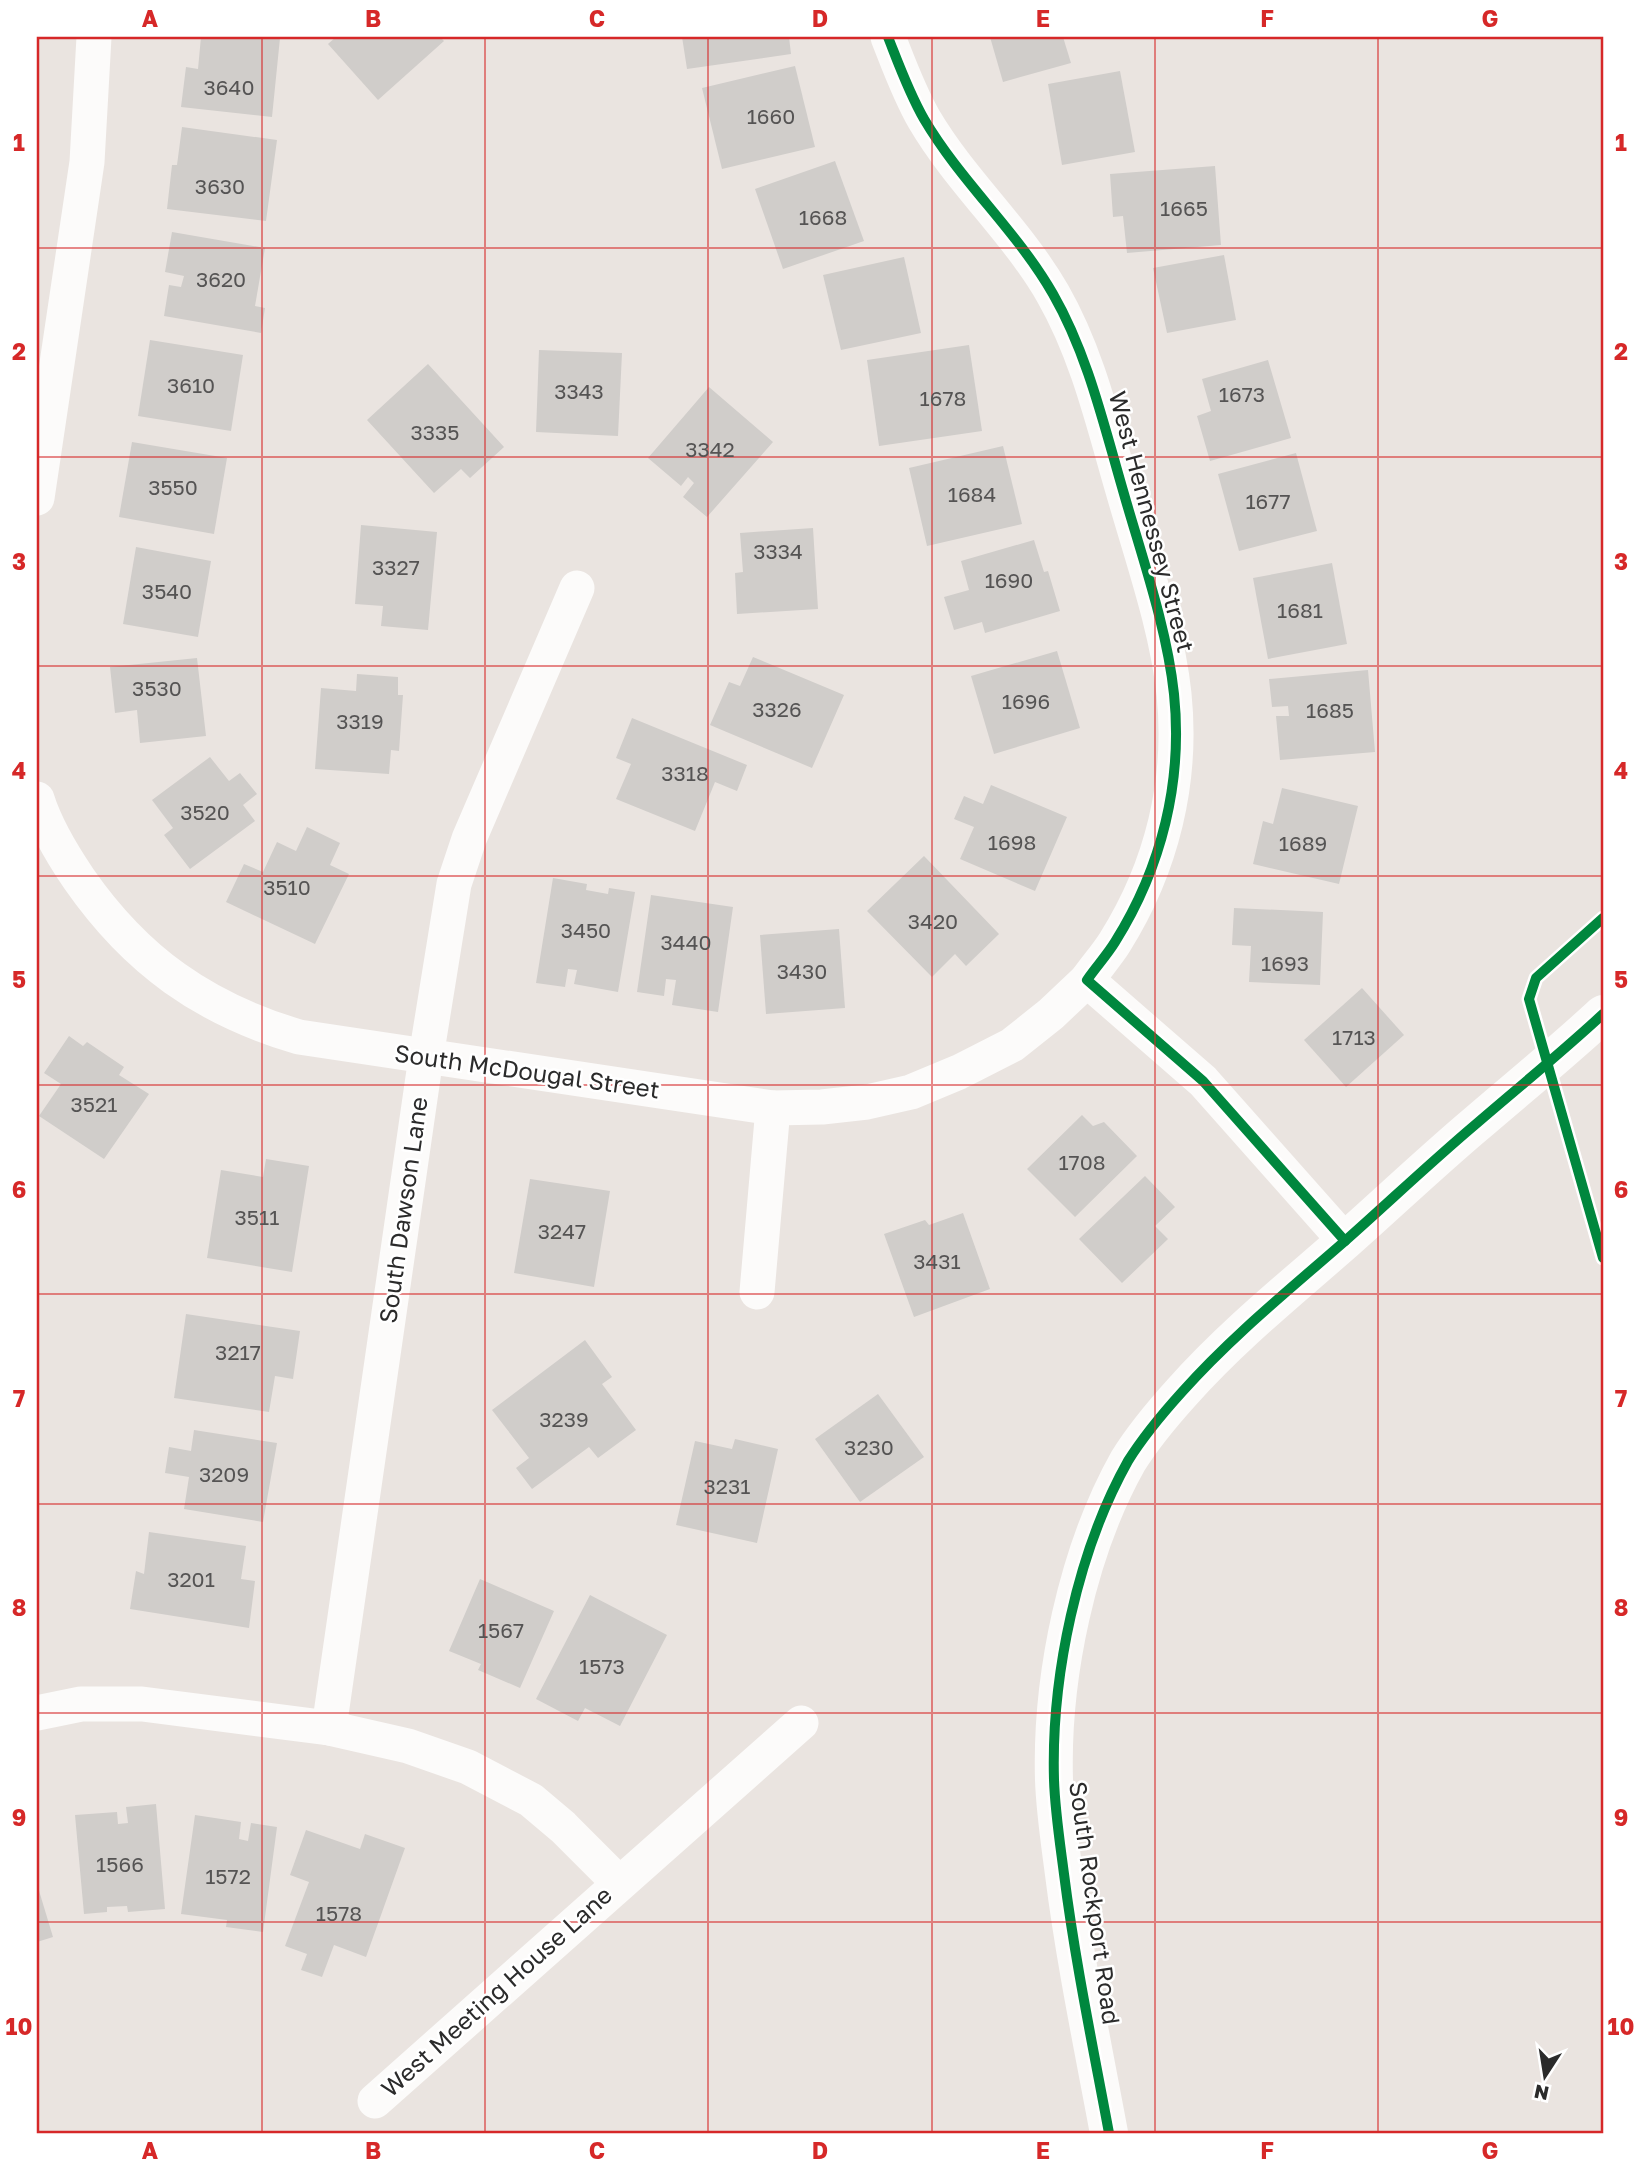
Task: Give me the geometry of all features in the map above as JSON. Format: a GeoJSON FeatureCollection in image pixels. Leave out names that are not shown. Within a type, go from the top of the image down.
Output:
{"type":"FeatureCollection","features":[{"type":"Feature","properties":{"kind":"street"},"geometry":{"type":"LineString","coordinates":[[37,498],[46,377],[87,162],[94,37]]}},
{"type":"Feature","properties":{"kind":"street","name":"West Hennessey Street"},"geometry":{"type":"LineString","coordinates":[[888,37],[924,120],[950,158],[1023,248],[1053,294],[1074,336],[1094,390],[1165,641],[1174,693],[1177,742],[1174,783],[1167,822],[1155,861],[1138,899],[1115,942],[1087,980]]}},
{"type":"Feature","properties":{"kind":"street","name":"South Dawson Lane"},"geometry":{"type":"LineString","coordinates":[[329,1728],[426,1057],[454,884],[469,839],[577,588]]}},
{"type":"Feature","properties":{"kind":"street","name":"South McDougal Street"},"geometry":{"type":"LineString","coordinates":[[37,799],[48,854],[135,948],[180,983],[228,1012],[299,1037],[773,1108],[822,1107],[867,1102],[911,1092],[959,1072],[1012,1045],[1051,1014],[1087,980]]}},
{"type":"Feature","properties":{"kind":"street"},"geometry":{"type":"LineString","coordinates":[[1087,980],[1202,1081],[1345,1241]]}},
{"type":"Feature","properties":{"kind":"street","name":"South Rockport Road"},"geometry":{"type":"LineString","coordinates":[[1109,2133],[1072,1935],[1054,1781],[1056,1715],[1064,1650],[1076,1597],[1108,1504],[1129,1460],[1163,1413],[1203,1368],[1254,1318],[1603,1014]]}},
{"type":"Feature","properties":{"kind":"street"},"geometry":{"type":"LineString","coordinates":[[757,1292],[773,1108]]}},
{"type":"Feature","properties":{"kind":"street","name":"West Meeting House Lane"},"geometry":{"type":"LineString","coordinates":[[37,1713],[81,1704],[142,1704],[329,1728],[408,1746],[468,1767],[531,1800],[619,1883]]}},
{"type":"Feature","properties":{"kind":"street","name":"West Meeting House Lane"},"geometry":{"type":"LineString","coordinates":[[375,2101],[801,1723]]}},
{"type":"Feature","properties":{"kind":"building"},"geometry":{"type":"Polygon","coordinates":[[[201,37],[280,38],[272,117],[181,107],[186,67],[198,69],[201,37]]]}},
{"type":"Feature","properties":{"kind":"building"},"geometry":{"type":"Polygon","coordinates":[[[336,37],[440,37],[444,41],[378,100],[328,44],[336,37]]]}},
{"type":"Feature","properties":{"kind":"building"},"geometry":{"type":"Polygon","coordinates":[[[682,37],[789,37],[791,54],[687,69],[682,37]]]}},
{"type":"Feature","properties":{"kind":"building"},"geometry":{"type":"Polygon","coordinates":[[[990,37],[1063,37],[1071,63],[1003,82],[990,37]]]}},
{"type":"Feature","properties":{"kind":"building"},"geometry":{"type":"Polygon","coordinates":[[[795,66],[815,147],[722,169],[702,88],[795,66]]]}},
{"type":"Feature","properties":{"kind":"building"},"geometry":{"type":"Polygon","coordinates":[[[1120,71],[1135,152],[1062,165],[1048,84],[1120,71]]]}},
{"type":"Feature","properties":{"kind":"building"},"geometry":{"type":"Polygon","coordinates":[[[182,127],[277,140],[266,221],[167,209],[172,165],[177,165],[182,127]]]}},
{"type":"Feature","properties":{"kind":"building"},"geometry":{"type":"Polygon","coordinates":[[[835,161],[864,241],[783,269],[755,189],[835,161]]]}},
{"type":"Feature","properties":{"kind":"building"},"geometry":{"type":"Polygon","coordinates":[[[1215,166],[1221,245],[1127,253],[1123,216],[1113,217],[1110,174],[1215,166]]]}},
{"type":"Feature","properties":{"kind":"building"},"geometry":{"type":"Polygon","coordinates":[[[172,232],[265,248],[255,306],[265,308],[261,333],[164,316],[169,285],[181,287],[184,276],[165,272],[172,232]]]}},
{"type":"Feature","properties":{"kind":"building"},"geometry":{"type":"Polygon","coordinates":[[[1224,255],[1236,320],[1167,333],[1153,268],[1224,255]]]}},
{"type":"Feature","properties":{"kind":"building"},"geometry":{"type":"Polygon","coordinates":[[[904,257],[921,333],[841,350],[823,275],[904,257]]]}},
{"type":"Feature","properties":{"kind":"building"},"geometry":{"type":"Polygon","coordinates":[[[150,340],[243,355],[231,431],[138,416],[150,340]]]}},
{"type":"Feature","properties":{"kind":"building"},"geometry":{"type":"Polygon","coordinates":[[[969,345],[982,431],[879,446],[867,360],[969,345]]]}},
{"type":"Feature","properties":{"kind":"building"},"geometry":{"type":"Polygon","coordinates":[[[539,350],[622,353],[618,436],[536,432],[539,350]]]}},
{"type":"Feature","properties":{"kind":"building"},"geometry":{"type":"Polygon","coordinates":[[[1268,360],[1291,438],[1210,461],[1197,416],[1211,411],[1202,379],[1268,360]]]}},
{"type":"Feature","properties":{"kind":"building"},"geometry":{"type":"Polygon","coordinates":[[[428,364],[504,447],[470,478],[461,469],[434,493],[367,420],[428,364]]]}},
{"type":"Feature","properties":{"kind":"building"},"geometry":{"type":"Polygon","coordinates":[[[709,387],[773,442],[707,517],[683,497],[694,483],[688,477],[681,486],[648,458],[709,387]]]}},
{"type":"Feature","properties":{"kind":"building"},"geometry":{"type":"Polygon","coordinates":[[[132,442],[227,458],[214,534],[119,517],[132,442]]]}},
{"type":"Feature","properties":{"kind":"building"},"geometry":{"type":"Polygon","coordinates":[[[1003,446],[1022,524],[927,546],[909,468],[1003,446]]]}},
{"type":"Feature","properties":{"kind":"building"},"geometry":{"type":"Polygon","coordinates":[[[1296,453],[1317,531],[1239,551],[1218,474],[1296,453]]]}},
{"type":"Feature","properties":{"kind":"building"},"geometry":{"type":"Polygon","coordinates":[[[361,525],[437,532],[428,630],[381,626],[383,606],[355,604],[361,525]]]}},
{"type":"Feature","properties":{"kind":"building"},"geometry":{"type":"Polygon","coordinates":[[[813,528],[818,609],[737,614],[735,573],[743,572],[740,533],[813,528]]]}},
{"type":"Feature","properties":{"kind":"building"},"geometry":{"type":"Polygon","coordinates":[[[1034,540],[1044,572],[1048,571],[1060,611],[985,633],[982,622],[954,630],[944,597],[969,590],[961,561],[1034,540]]]}},
{"type":"Feature","properties":{"kind":"building"},"geometry":{"type":"Polygon","coordinates":[[[136,547],[211,561],[198,637],[123,624],[136,547]]]}},
{"type":"Feature","properties":{"kind":"building"},"geometry":{"type":"Polygon","coordinates":[[[1332,563],[1347,644],[1268,659],[1253,578],[1332,563]]]}},
{"type":"Feature","properties":{"kind":"building"},"geometry":{"type":"Polygon","coordinates":[[[1057,651],[1080,728],[994,754],[971,676],[1057,651]]]}},
{"type":"Feature","properties":{"kind":"building"},"geometry":{"type":"Polygon","coordinates":[[[753,657],[844,695],[812,768],[710,725],[729,682],[740,686],[753,657]]]}},
{"type":"Feature","properties":{"kind":"building"},"geometry":{"type":"Polygon","coordinates":[[[197,658],[206,736],[140,743],[137,710],[115,713],[110,667],[197,658]]]}},
{"type":"Feature","properties":{"kind":"building"},"geometry":{"type":"Polygon","coordinates":[[[1368,670],[1375,752],[1280,760],[1276,716],[1289,716],[1288,706],[1272,707],[1269,679],[1368,670]]]}},
{"type":"Feature","properties":{"kind":"building"},"geometry":{"type":"Polygon","coordinates":[[[357,674],[398,677],[398,695],[403,695],[399,751],[391,750],[389,774],[315,769],[321,688],[356,691],[357,674]]]}},
{"type":"Feature","properties":{"kind":"building"},"geometry":{"type":"Polygon","coordinates":[[[632,718],[747,765],[737,791],[715,782],[695,831],[616,799],[631,764],[616,758],[632,718]]]}},
{"type":"Feature","properties":{"kind":"building"},"geometry":{"type":"Polygon","coordinates":[[[210,757],[229,781],[240,773],[257,794],[243,805],[255,821],[190,869],[164,835],[173,828],[152,800],[210,757]]]}},
{"type":"Feature","properties":{"kind":"building"},"geometry":{"type":"Polygon","coordinates":[[[991,785],[1067,817],[1035,891],[960,859],[974,827],[954,819],[964,796],[983,804],[991,785]]]}},
{"type":"Feature","properties":{"kind":"building"},"geometry":{"type":"Polygon","coordinates":[[[1282,788],[1358,806],[1339,884],[1253,864],[1263,821],[1273,824],[1282,788]]]}},
{"type":"Feature","properties":{"kind":"building"},"geometry":{"type":"Polygon","coordinates":[[[307,827],[340,843],[330,865],[349,874],[315,944],[226,902],[244,864],[263,872],[277,842],[296,851],[307,827]]]}},
{"type":"Feature","properties":{"kind":"building"},"geometry":{"type":"Polygon","coordinates":[[[924,856],[999,934],[966,966],[955,954],[932,977],[867,911],[924,856]]]}},
{"type":"Feature","properties":{"kind":"building"},"geometry":{"type":"Polygon","coordinates":[[[553,878],[587,884],[586,890],[608,894],[609,888],[635,892],[618,992],[574,984],[577,970],[568,969],[565,987],[536,983],[553,878]]]}},
{"type":"Feature","properties":{"kind":"building"},"geometry":{"type":"Polygon","coordinates":[[[651,895],[733,907],[718,1012],[672,1005],[676,980],[666,979],[664,996],[637,992],[651,895]]]}},
{"type":"Feature","properties":{"kind":"building"},"geometry":{"type":"Polygon","coordinates":[[[1234,908],[1323,912],[1320,985],[1249,982],[1251,946],[1232,945],[1234,908]]]}},
{"type":"Feature","properties":{"kind":"building"},"geometry":{"type":"Polygon","coordinates":[[[839,929],[845,1008],[766,1014],[760,935],[839,929]]]}},
{"type":"Feature","properties":{"kind":"building"},"geometry":{"type":"Polygon","coordinates":[[[1362,988],[1404,1035],[1346,1087],[1304,1040],[1362,988]]]}},
{"type":"Feature","properties":{"kind":"building"},"geometry":{"type":"Polygon","coordinates":[[[69,1036],[83,1046],[87,1042],[124,1067],[119,1075],[149,1094],[104,1159],[39,1116],[61,1084],[44,1073],[69,1036]]]}},
{"type":"Feature","properties":{"kind":"building"},"geometry":{"type":"Polygon","coordinates":[[[1082,1115],[1093,1126],[1104,1122],[1137,1156],[1075,1217],[1027,1169],[1082,1115]]]}},
{"type":"Feature","properties":{"kind":"building"},"geometry":{"type":"Polygon","coordinates":[[[266,1159],[309,1166],[292,1272],[207,1258],[221,1170],[263,1177],[266,1159]]]}},
{"type":"Feature","properties":{"kind":"building"},"geometry":{"type":"Polygon","coordinates":[[[1145,1176],[1175,1207],[1155,1226],[1168,1239],[1122,1283],[1079,1239],[1145,1176]]]}},
{"type":"Feature","properties":{"kind":"building"},"geometry":{"type":"Polygon","coordinates":[[[530,1179],[610,1191],[594,1287],[514,1273],[530,1179]]]}},
{"type":"Feature","properties":{"kind":"building"},"geometry":{"type":"Polygon","coordinates":[[[963,1213],[990,1289],[914,1317],[884,1234],[925,1220],[929,1225],[963,1213]]]}},
{"type":"Feature","properties":{"kind":"building"},"geometry":{"type":"Polygon","coordinates":[[[186,1314],[300,1331],[293,1379],[275,1376],[269,1412],[174,1398],[186,1314]]]}},
{"type":"Feature","properties":{"kind":"building"},"geometry":{"type":"Polygon","coordinates":[[[585,1340],[612,1377],[602,1384],[636,1430],[598,1458],[589,1447],[532,1489],[516,1468],[529,1458],[492,1410],[585,1340]]]}},
{"type":"Feature","properties":{"kind":"building"},"geometry":{"type":"Polygon","coordinates":[[[878,1394],[924,1457],[860,1502],[815,1439],[878,1394]]]}},
{"type":"Feature","properties":{"kind":"building"},"geometry":{"type":"Polygon","coordinates":[[[194,1430],[277,1443],[263,1522],[184,1509],[189,1477],[165,1473],[169,1447],[191,1451],[194,1430]]]}},
{"type":"Feature","properties":{"kind":"building"},"geometry":{"type":"Polygon","coordinates":[[[735,1439],[778,1449],[757,1543],[676,1525],[695,1441],[732,1449],[735,1439]]]}},
{"type":"Feature","properties":{"kind":"building"},"geometry":{"type":"Polygon","coordinates":[[[149,1532],[246,1546],[241,1579],[255,1581],[249,1628],[130,1609],[136,1571],[144,1574],[149,1532]]]}},
{"type":"Feature","properties":{"kind":"building"},"geometry":{"type":"Polygon","coordinates":[[[480,1579],[554,1611],[520,1688],[478,1670],[481,1664],[449,1651],[480,1579]]]}},
{"type":"Feature","properties":{"kind":"building"},"geometry":{"type":"Polygon","coordinates":[[[590,1595],[667,1635],[620,1726],[585,1708],[578,1721],[536,1699],[590,1595]]]}},
{"type":"Feature","properties":{"kind":"building"},"geometry":{"type":"Polygon","coordinates":[[[156,1804],[165,1909],[128,1912],[127,1906],[107,1907],[107,1912],[84,1914],[75,1815],[117,1812],[118,1824],[128,1823],[126,1807],[156,1804]]]}},
{"type":"Feature","properties":{"kind":"building"},"geometry":{"type":"Polygon","coordinates":[[[195,1815],[241,1822],[239,1839],[248,1841],[251,1823],[277,1827],[263,1932],[226,1927],[227,1920],[181,1914],[195,1815]]]}},
{"type":"Feature","properties":{"kind":"building"},"geometry":{"type":"Polygon","coordinates":[[[306,1830],[360,1849],[365,1834],[405,1848],[366,1957],[334,1945],[322,1977],[301,1970],[307,1954],[285,1946],[309,1882],[290,1875],[306,1830]]]}},
{"type":"Feature","properties":{"kind":"building"},"geometry":{"type":"Polygon","coordinates":[[[37,1884],[53,1937],[37,1942],[37,1884]]]}},
{"type":"Feature","properties":{"kind":"cycle path"},"geometry":{"type":"LineString","coordinates":[[888,37],[924,119],[955,164],[1039,271],[1076,341],[1094,391],[1166,644],[1176,727],[1172,791],[1166,822],[1157,854],[1131,913],[1112,947],[1087,980],[1203,1081],[1345,1241]]}},
{"type":"Feature","properties":{"kind":"cycle path"},"geometry":{"type":"LineString","coordinates":[[1603,918],[1536,978],[1529,999],[1603,1258]]}},
{"type":"Feature","properties":{"kind":"cycle path"},"geometry":{"type":"LineString","coordinates":[[1109,2133],[1073,1939],[1058,1827],[1054,1740],[1057,1700],[1071,1616],[1094,1535],[1110,1497],[1128,1461],[1147,1434],[1182,1392],[1221,1352],[1603,1014]]}}]}
